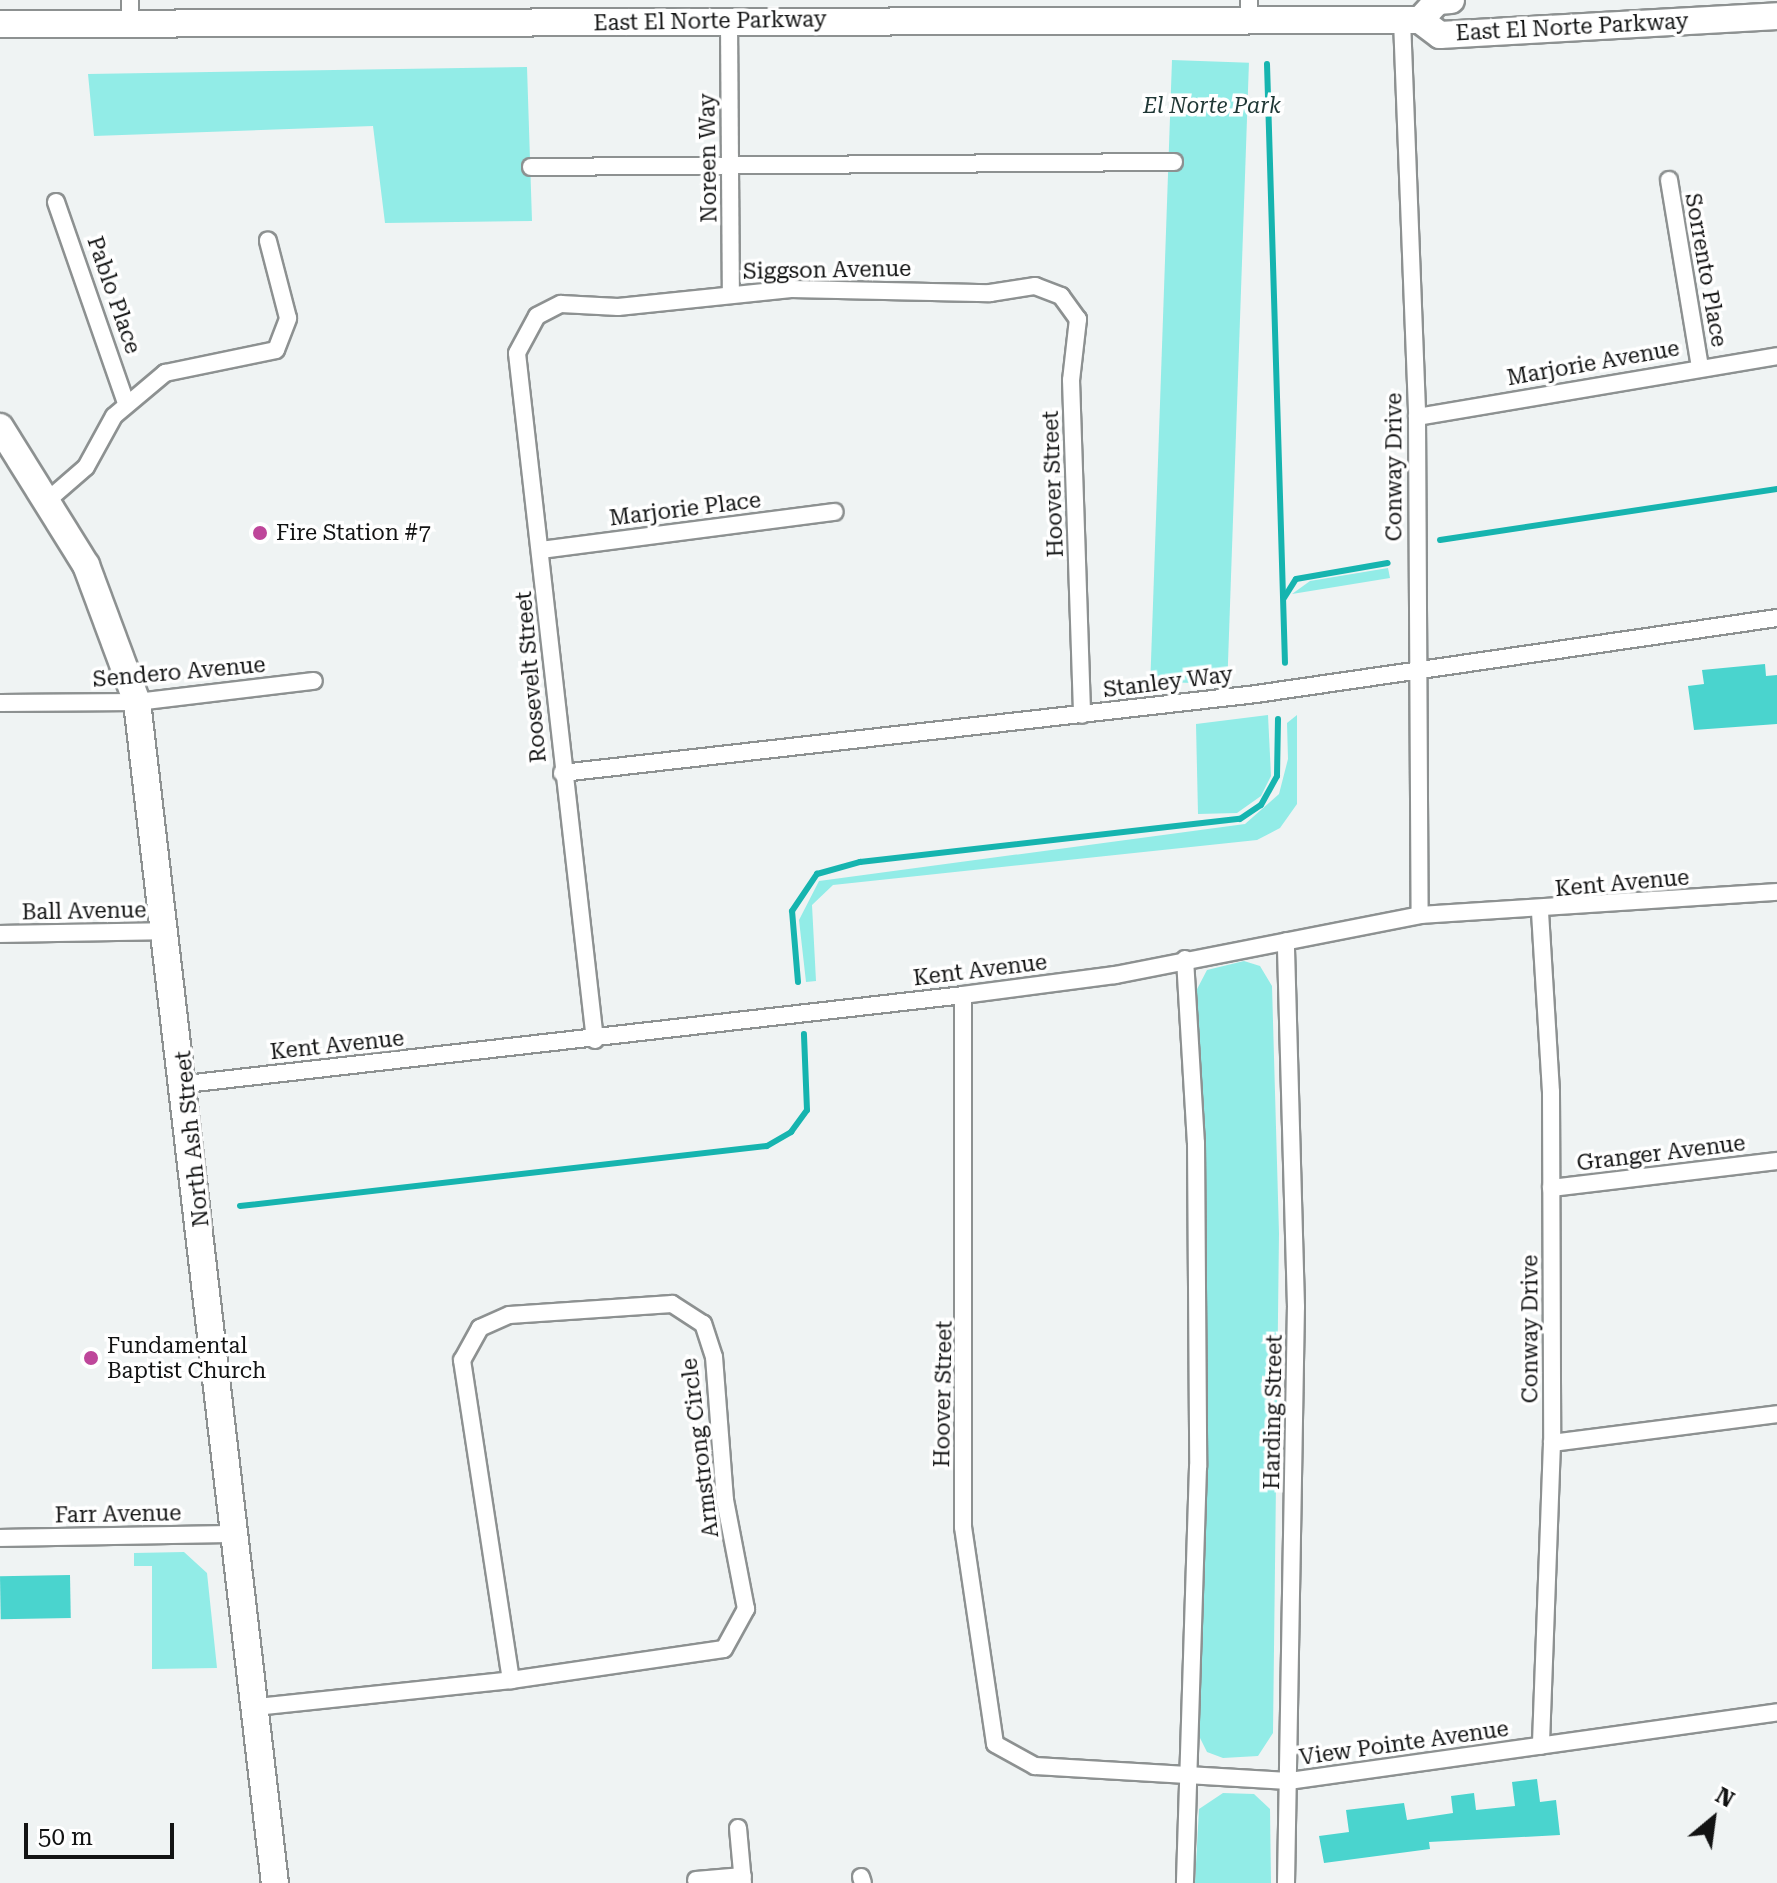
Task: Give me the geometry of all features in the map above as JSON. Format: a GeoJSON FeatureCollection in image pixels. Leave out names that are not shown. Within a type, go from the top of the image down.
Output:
{"type":"FeatureCollection","features":[{"type":"Feature","properties":{"kind":"main road","name":"East El Norte Parkway"},"geometry":{"type":"LineString","coordinates":[[1411,20],[1438,1],[1451,0]]}},
{"type":"Feature","properties":{"kind":"main road","name":"East El Norte Parkway"},"geometry":{"type":"LineString","coordinates":[[0,24],[130,10],[729,23],[1249,10],[1411,20],[1440,35],[1777,16]]}},
{"type":"Feature","properties":{"kind":"main road","name":"North Ash Street"},"geometry":{"type":"LineString","coordinates":[[0,427],[86,565],[137,702],[186,1084],[275,1883]]}},
{"type":"Feature","properties":{"kind":"street","name":"Conway Drive"},"geometry":{"type":"LineString","coordinates":[[1411,20],[1420,915]]}},
{"type":"Feature","properties":{"kind":"street","name":"Noreen Way"},"geometry":{"type":"LineString","coordinates":[[729,23],[731,294]]}},
{"type":"Feature","properties":{"kind":"street"},"geometry":{"type":"LineString","coordinates":[[531,167],[1174,162]]}},
{"type":"Feature","properties":{"kind":"street","name":"Sorrento Place"},"geometry":{"type":"LineString","coordinates":[[1669,180],[1700,367]]}},
{"type":"Feature","properties":{"kind":"street","name":"Pablo Place"},"geometry":{"type":"LineString","coordinates":[[56,202],[126,403]]}},
{"type":"Feature","properties":{"kind":"street"},"geometry":{"type":"LineString","coordinates":[[48,500],[86,467],[126,403],[165,373],[276,350],[288,318],[268,241]]}},
{"type":"Feature","properties":{"kind":"street","name":"Siggson Avenue"},"geometry":{"type":"LineString","coordinates":[[537,316],[561,304],[618,307],[731,294],[1025,287]]}},
{"type":"Feature","properties":{"kind":"street","name":"Hoover Street"},"geometry":{"type":"LineString","coordinates":[[1025,287],[1061,296],[1078,319],[1071,380],[1082,715]]}},
{"type":"Feature","properties":{"kind":"street","name":"Roosevelt Street"},"geometry":{"type":"LineString","coordinates":[[537,316],[517,353],[541,550],[562,773],[595,1040]]}},
{"type":"Feature","properties":{"kind":"street","name":"Marjorie Avenue"},"geometry":{"type":"LineString","coordinates":[[1417,417],[1777,356]]}},
{"type":"Feature","properties":{"kind":"street","name":"Marjorie Place"},"geometry":{"type":"LineString","coordinates":[[541,550],[835,512]]}},
{"type":"Feature","properties":{"kind":"street","name":"Stanley Way"},"geometry":{"type":"LineString","coordinates":[[562,773],[1082,715],[1416,673],[1777,618]]}},
{"type":"Feature","properties":{"kind":"street","name":"Sendero Avenue"},"geometry":{"type":"LineString","coordinates":[[0,703],[137,702],[314,681]]}},
{"type":"Feature","properties":{"kind":"street","name":"Kent Avenue"},"geometry":{"type":"LineString","coordinates":[[186,1084],[595,1040],[963,995],[1185,959],[1420,915],[1540,912],[1777,892]]}},
{"type":"Feature","properties":{"kind":"street","name":"Conway Drive"},"geometry":{"type":"LineString","coordinates":[[1540,912],[1551,1188],[1552,1443],[1541,1746]]}},
{"type":"Feature","properties":{"kind":"street","name":"Ball Avenue"},"geometry":{"type":"LineString","coordinates":[[0,934],[168,931]]}},
{"type":"Feature","properties":{"kind":"street","name":"Harding Street"},"geometry":{"type":"LineString","coordinates":[[1286,941],[1296,1307],[1286,1883]]}},
{"type":"Feature","properties":{"kind":"street"},"geometry":{"type":"LineString","coordinates":[[1185,959],[1196,1143],[1198,1451],[1185,1883]]}},
{"type":"Feature","properties":{"kind":"street","name":"Hoover Street"},"geometry":{"type":"LineString","coordinates":[[963,995],[963,1527],[987,1723],[995,1744],[1035,1766]]}},
{"type":"Feature","properties":{"kind":"street","name":"Granger Avenue"},"geometry":{"type":"LineString","coordinates":[[1551,1188],[1777,1161]]}},
{"type":"Feature","properties":{"kind":"street","name":"Armstrong Circle"},"geometry":{"type":"LineString","coordinates":[[256,1707],[511,1680],[716,1653],[741,1627],[746,1609],[725,1500],[714,1357],[703,1324],[672,1304],[509,1315],[480,1328],[462,1360],[511,1680]]}},
{"type":"Feature","properties":{"kind":"street"},"geometry":{"type":"LineString","coordinates":[[1552,1443],[1777,1414]]}},
{"type":"Feature","properties":{"kind":"street","name":"Farr Avenue"},"geometry":{"type":"LineString","coordinates":[[0,1538],[236,1534]]}},
{"type":"Feature","properties":{"kind":"street","name":"View Pointe Avenue"},"geometry":{"type":"LineString","coordinates":[[1035,1766],[1186,1780],[1289,1781],[1777,1712]]}},
{"type":"Feature","properties":{"kind":"street"},"geometry":{"type":"LineString","coordinates":[[696,1880],[743,1880],[738,1828]]}},
{"type":"Feature","properties":{"kind":"green space","name":"El Norte Park"},"geometry":{"type":"Polygon","coordinates":[[[1172,60],[1249,63],[1227,684],[1150,682],[1172,60]]]}},
{"type":"Feature","properties":{"kind":"green space"},"geometry":{"type":"Polygon","coordinates":[[[527,67],[532,221],[385,223],[373,126],[94,136],[88,74],[527,67]]]}},
{"type":"Feature","properties":{"kind":"green space"},"geometry":{"type":"Polygon","coordinates":[[[1388,568],[1390,578],[1292,594],[1310,581],[1388,568]]]}},
{"type":"Feature","properties":{"kind":"green space"},"geometry":{"type":"Polygon","coordinates":[[[1268,715],[1271,776],[1261,796],[1237,813],[1198,814],[1196,724],[1268,715]]]}},
{"type":"Feature","properties":{"kind":"green space"},"geometry":{"type":"Polygon","coordinates":[[[1297,715],[1297,804],[1280,828],[1257,840],[833,885],[812,905],[816,981],[806,982],[799,920],[819,881],[1245,824],[1279,794],[1288,759],[1287,723],[1297,715]]]}},
{"type":"Feature","properties":{"kind":"green space"},"geometry":{"type":"Polygon","coordinates":[[[1244,961],[1260,966],[1272,986],[1279,1233],[1273,1733],[1258,1756],[1223,1758],[1207,1752],[1197,1732],[1203,1240],[1195,993],[1207,970],[1244,961]]]}},
{"type":"Feature","properties":{"kind":"green space"},"geometry":{"type":"Polygon","coordinates":[[[184,1552],[207,1573],[217,1668],[152,1669],[152,1566],[134,1566],[134,1553],[184,1552]]]}},
{"type":"Feature","properties":{"kind":"green space"},"geometry":{"type":"Polygon","coordinates":[[[1223,1793],[1254,1794],[1270,1809],[1271,1883],[1195,1883],[1199,1809],[1223,1793]]]}},
{"type":"Feature","properties":{"kind":"building"},"geometry":{"type":"Polygon","coordinates":[[[1765,664],[1766,676],[1777,675],[1777,724],[1694,730],[1688,686],[1704,684],[1702,670],[1765,664]]]}},
{"type":"Feature","properties":{"kind":"building"},"geometry":{"type":"Polygon","coordinates":[[[70,1575],[71,1618],[1,1619],[0,1576],[70,1575]]]}},
{"type":"Feature","properties":{"kind":"building"},"geometry":{"type":"Polygon","coordinates":[[[1537,1779],[1540,1802],[1556,1800],[1560,1835],[1429,1842],[1430,1849],[1324,1863],[1319,1836],[1349,1832],[1346,1810],[1404,1803],[1407,1820],[1453,1813],[1451,1796],[1474,1793],[1476,1810],[1515,1806],[1512,1782],[1537,1779]]]}},
{"type":"Feature","properties":{"kind":"waterway"},"geometry":{"type":"LineString","coordinates":[[1267,64],[1285,663]]}},
{"type":"Feature","properties":{"kind":"waterway"},"geometry":{"type":"LineString","coordinates":[[1440,540],[1777,489]]}},
{"type":"Feature","properties":{"kind":"waterway"},"geometry":{"type":"LineString","coordinates":[[1284,598],[1296,579],[1388,563]]}},
{"type":"Feature","properties":{"kind":"waterway"},"geometry":{"type":"LineString","coordinates":[[798,982],[792,911],[817,874],[860,862],[1240,819],[1261,805],[1277,776],[1278,719]]}},
{"type":"Feature","properties":{"kind":"waterway"},"geometry":{"type":"LineString","coordinates":[[240,1206],[767,1146],[791,1132],[807,1110],[804,1034]]}},
{"type":"Feature","properties":{"kind":"place","name":"Fire Station #7"},"geometry":{"type":"Point","coordinates":[260,533]}},
{"type":"Feature","properties":{"kind":"place","name":"Fundamental Baptist Church"},"geometry":{"type":"Point","coordinates":[91,1358]}}]}
